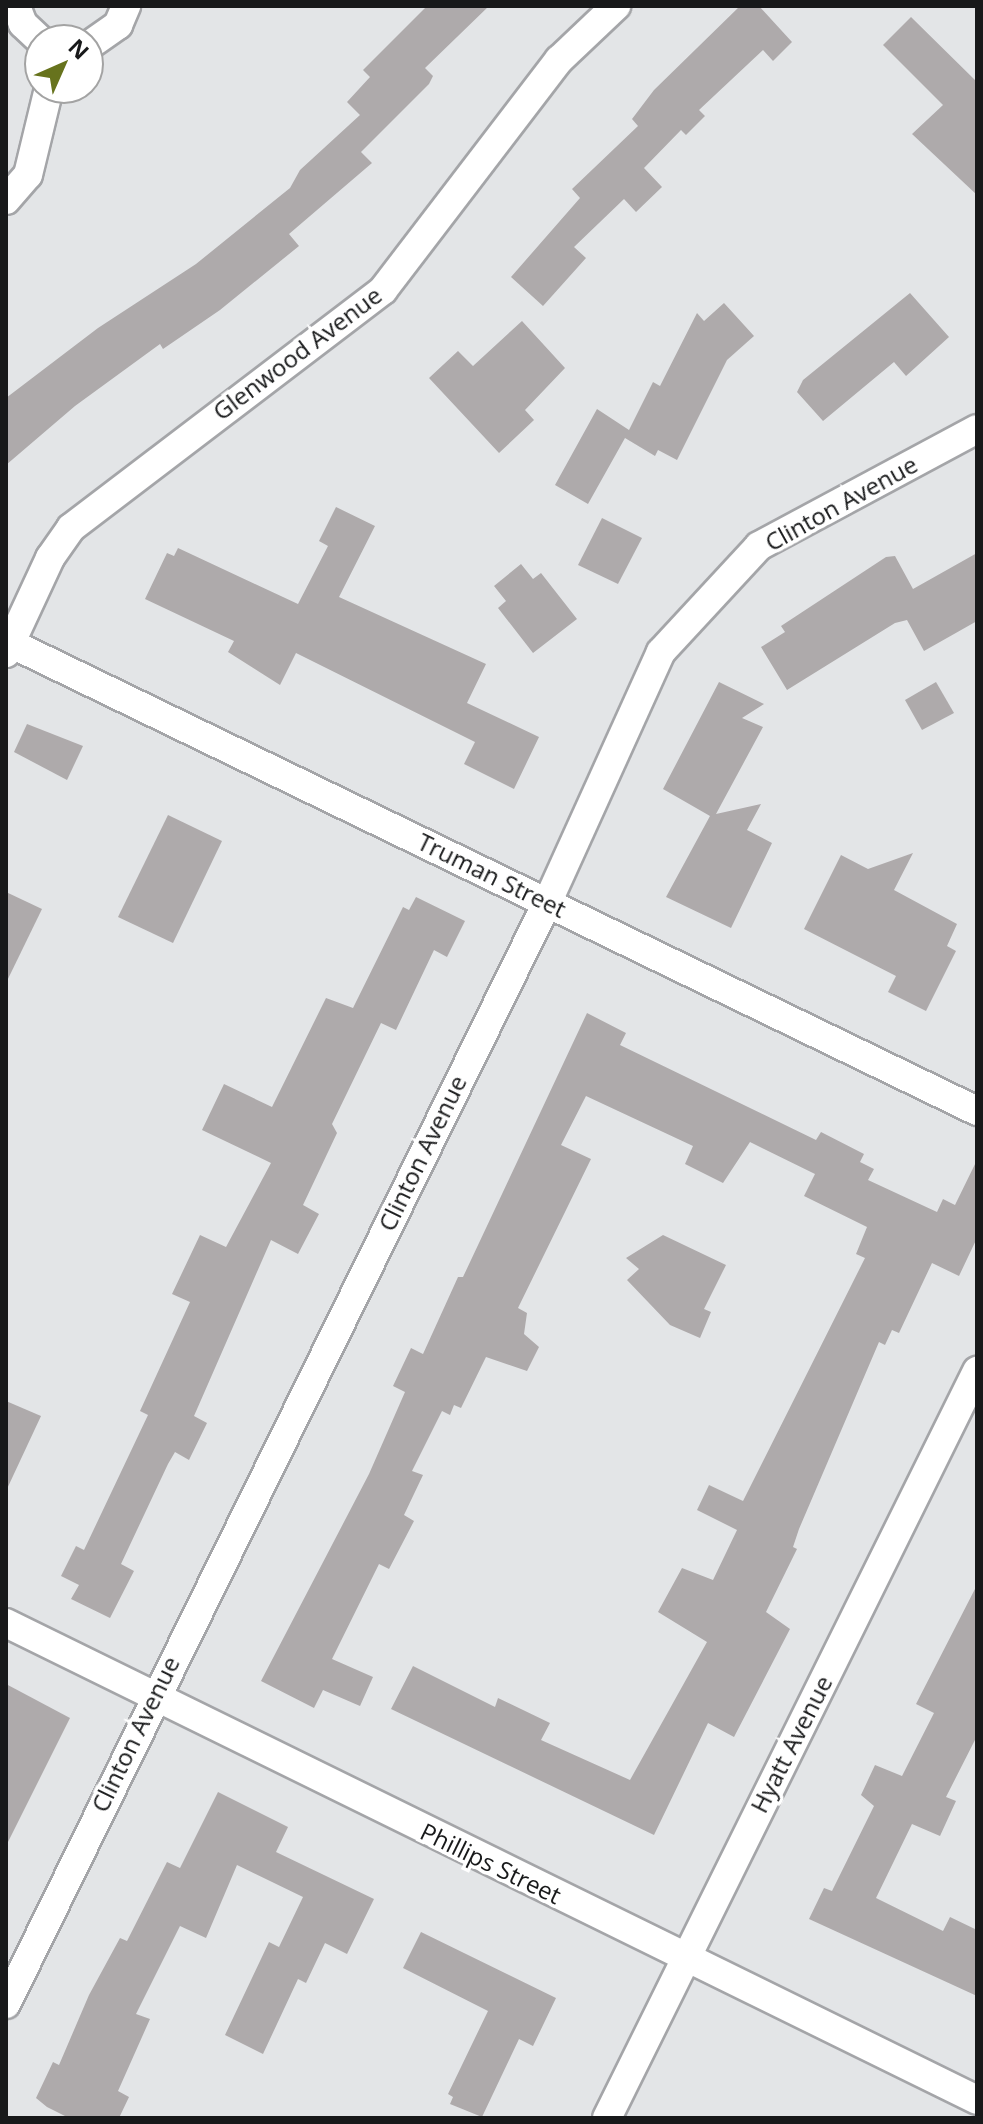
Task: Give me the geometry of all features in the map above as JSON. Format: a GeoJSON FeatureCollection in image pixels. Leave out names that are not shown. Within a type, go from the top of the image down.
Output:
{"type":"FeatureCollection","features":[{"type":"Feature","properties":{"kind":"street"},"geometry":{"type":"LineString","coordinates":[[16,6],[24,25]]}},
{"type":"Feature","properties":{"kind":"street"},"geometry":{"type":"LineString","coordinates":[[104,35],[118,25],[126,6]]}},
{"type":"Feature","properties":{"kind":"street","name":"Glenwood Avenue"},"geometry":{"type":"LineString","coordinates":[[8,646],[50,558],[71,528],[108,495],[383,290],[559,60],[616,6]]}},
{"type":"Feature","properties":{"kind":"street"},"geometry":{"type":"LineString","coordinates":[[6,200],[28,175],[45,104]]}},
{"type":"Feature","properties":{"kind":"street","name":"Clinton Avenue"},"geometry":{"type":"LineString","coordinates":[[6,2004],[153,1696],[548,901],[661,652],[759,546],[977,429]]}},
{"type":"Feature","properties":{"kind":"street","name":"Truman Street"},"geometry":{"type":"LineString","coordinates":[[8,646],[548,901],[977,1111]]}},
{"type":"Feature","properties":{"kind":"street","name":"Hyatt Avenue"},"geometry":{"type":"LineString","coordinates":[[607,2118],[977,1371]]}},
{"type":"Feature","properties":{"kind":"street","name":"Phillips Street"},"geometry":{"type":"LineString","coordinates":[[6,1623],[977,2100]]}},
{"type":"Feature","properties":{"kind":"building"},"geometry":{"type":"Polygon","coordinates":[[[427,6],[489,6],[425,68],[433,76],[429,84],[361,152],[372,163],[289,234],[299,246],[220,310],[163,349],[160,344],[75,406],[6,465],[6,398],[98,328],[196,264],[290,188],[300,170],[360,115],[347,102],[370,77],[363,70],[427,6]]]}},
{"type":"Feature","properties":{"kind":"building"},"geometry":{"type":"Polygon","coordinates":[[[740,6],[759,6],[792,42],[773,61],[763,50],[699,110],[705,116],[686,135],[681,130],[644,168],[662,187],[636,212],[624,199],[574,247],[586,258],[543,306],[511,277],[580,198],[572,189],[638,126],[632,119],[654,90],[740,6]]]}},
{"type":"Feature","properties":{"kind":"building"},"geometry":{"type":"Polygon","coordinates":[[[911,17],[977,82],[977,195],[912,134],[943,105],[883,45],[911,17]]]}},
{"type":"Feature","properties":{"kind":"building"},"geometry":{"type":"Polygon","coordinates":[[[910,293],[949,337],[906,376],[894,362],[823,421],[797,392],[803,380],[910,293]]]}},
{"type":"Feature","properties":{"kind":"building"},"geometry":{"type":"Polygon","coordinates":[[[724,303],[754,336],[727,360],[677,460],[658,450],[655,456],[625,438],[588,504],[555,485],[597,409],[629,430],[653,382],[660,386],[697,313],[704,321],[724,303]]]}},
{"type":"Feature","properties":{"kind":"building"},"geometry":{"type":"Polygon","coordinates":[[[522,321],[565,368],[525,410],[534,420],[499,453],[429,378],[458,351],[473,366],[522,321]]]}},
{"type":"Feature","properties":{"kind":"building"},"geometry":{"type":"Polygon","coordinates":[[[336,507],[375,526],[339,597],[486,664],[467,703],[539,737],[514,789],[464,764],[475,742],[296,653],[280,685],[228,652],[234,641],[145,599],[167,553],[174,556],[178,548],[298,604],[328,546],[319,541],[336,507]]]}},
{"type":"Feature","properties":{"kind":"building"},"geometry":{"type":"Polygon","coordinates":[[[602,518],[642,538],[618,584],[578,565],[602,518]]]}},
{"type":"Feature","properties":{"kind":"building"},"geometry":{"type":"Polygon","coordinates":[[[977,553],[977,621],[924,651],[907,620],[895,623],[787,690],[761,647],[785,632],[781,626],[886,557],[895,556],[913,589],[977,553]]]}},
{"type":"Feature","properties":{"kind":"building"},"geometry":{"type":"Polygon","coordinates":[[[521,564],[533,579],[541,573],[577,619],[533,653],[498,608],[506,601],[494,586],[521,564]]]}},
{"type":"Feature","properties":{"kind":"building"},"geometry":{"type":"Polygon","coordinates":[[[719,682],[764,704],[742,718],[763,727],[716,814],[761,804],[747,830],[772,843],[731,928],[666,897],[710,816],[663,789],[719,682]]]}},
{"type":"Feature","properties":{"kind":"building"},"geometry":{"type":"Polygon","coordinates":[[[936,682],[954,713],[922,730],[905,700],[936,682]]]}},
{"type":"Feature","properties":{"kind":"building"},"geometry":{"type":"Polygon","coordinates":[[[27,724],[83,746],[67,780],[14,752],[27,724]]]}},
{"type":"Feature","properties":{"kind":"building"},"geometry":{"type":"Polygon","coordinates":[[[168,815],[222,841],[173,943],[118,917],[168,815]]]}},
{"type":"Feature","properties":{"kind":"building"},"geometry":{"type":"Polygon","coordinates":[[[913,853],[894,890],[957,924],[947,946],[956,951],[926,1011],[888,992],[896,976],[804,929],[841,855],[868,869],[913,853]]]}},
{"type":"Feature","properties":{"kind":"building"},"geometry":{"type":"Polygon","coordinates":[[[6,892],[42,909],[6,983],[6,892]]]}},
{"type":"Feature","properties":{"kind":"building"},"geometry":{"type":"Polygon","coordinates":[[[416,897],[465,921],[447,957],[434,950],[396,1030],[381,1023],[332,1124],[337,1133],[303,1205],[319,1214],[298,1254],[271,1240],[194,1416],[207,1423],[189,1460],[175,1452],[168,1464],[121,1564],[134,1571],[110,1618],[71,1599],[79,1585],[61,1576],[76,1546],[84,1550],[148,1415],[140,1411],[190,1302],[172,1294],[200,1235],[226,1247],[271,1163],[202,1130],[224,1084],[272,1107],[326,998],[353,1008],[403,907],[409,910],[416,897]]]}},
{"type":"Feature","properties":{"kind":"building"},"geometry":{"type":"Polygon","coordinates":[[[587,1013],[626,1033],[620,1045],[816,1140],[821,1132],[864,1154],[860,1162],[874,1169],[868,1180],[937,1212],[943,1199],[955,1205],[977,1160],[977,1238],[959,1276],[932,1263],[899,1333],[892,1330],[885,1345],[879,1342],[799,1529],[793,1547],[797,1549],[766,1612],[790,1629],[734,1737],[708,1723],[654,1835],[391,1709],[413,1666],[495,1707],[498,1698],[550,1723],[541,1740],[630,1780],[707,1642],[658,1612],[682,1568],[713,1580],[737,1530],[697,1510],[709,1485],[743,1501],[865,1258],[856,1254],[867,1227],[804,1196],[815,1174],[750,1142],[723,1183],[685,1164],[693,1146],[586,1096],[561,1145],[591,1159],[518,1308],[527,1313],[524,1334],[539,1347],[527,1371],[486,1357],[461,1408],[454,1405],[450,1415],[442,1411],[412,1471],[423,1475],[404,1515],[414,1521],[389,1569],[379,1564],[332,1659],[373,1677],[360,1706],[323,1690],[314,1708],[261,1681],[369,1474],[405,1392],[393,1386],[411,1348],[423,1354],[458,1277],[463,1277],[587,1013]]]}},
{"type":"Feature","properties":{"kind":"building"},"geometry":{"type":"Polygon","coordinates":[[[663,1235],[726,1265],[704,1309],[711,1312],[700,1338],[670,1325],[627,1280],[639,1269],[626,1258],[663,1235]]]}},
{"type":"Feature","properties":{"kind":"building"},"geometry":{"type":"Polygon","coordinates":[[[6,1401],[41,1416],[6,1491],[6,1401]]]}},
{"type":"Feature","properties":{"kind":"building"},"geometry":{"type":"Polygon","coordinates":[[[977,1585],[977,1736],[946,1797],[956,1801],[940,1836],[912,1824],[876,1898],[943,1931],[950,1917],[977,1930],[977,1996],[809,1919],[824,1888],[832,1891],[874,1806],[861,1795],[875,1765],[902,1776],[934,1713],[916,1704],[977,1585]]]}},
{"type":"Feature","properties":{"kind":"building"},"geometry":{"type":"Polygon","coordinates":[[[6,1684],[70,1718],[6,1846],[6,1684]]]}},
{"type":"Feature","properties":{"kind":"building"},"geometry":{"type":"Polygon","coordinates":[[[218,1792],[288,1827],[276,1852],[374,1899],[347,1954],[325,1943],[306,1983],[298,1979],[263,2054],[225,2035],[269,1942],[279,1947],[303,1897],[237,1865],[206,1938],[180,1926],[136,2014],[150,2019],[118,2091],[129,2097],[119,2118],[69,2118],[36,2098],[53,2062],[59,2065],[89,1995],[120,1938],[127,1941],[167,1862],[180,1868],[218,1792]]]}},
{"type":"Feature","properties":{"kind":"building"},"geometry":{"type":"Polygon","coordinates":[[[421,1932],[556,1998],[533,2046],[519,2039],[482,2117],[450,2104],[453,2097],[448,2094],[488,2011],[403,1968],[421,1932]]]}}]}
